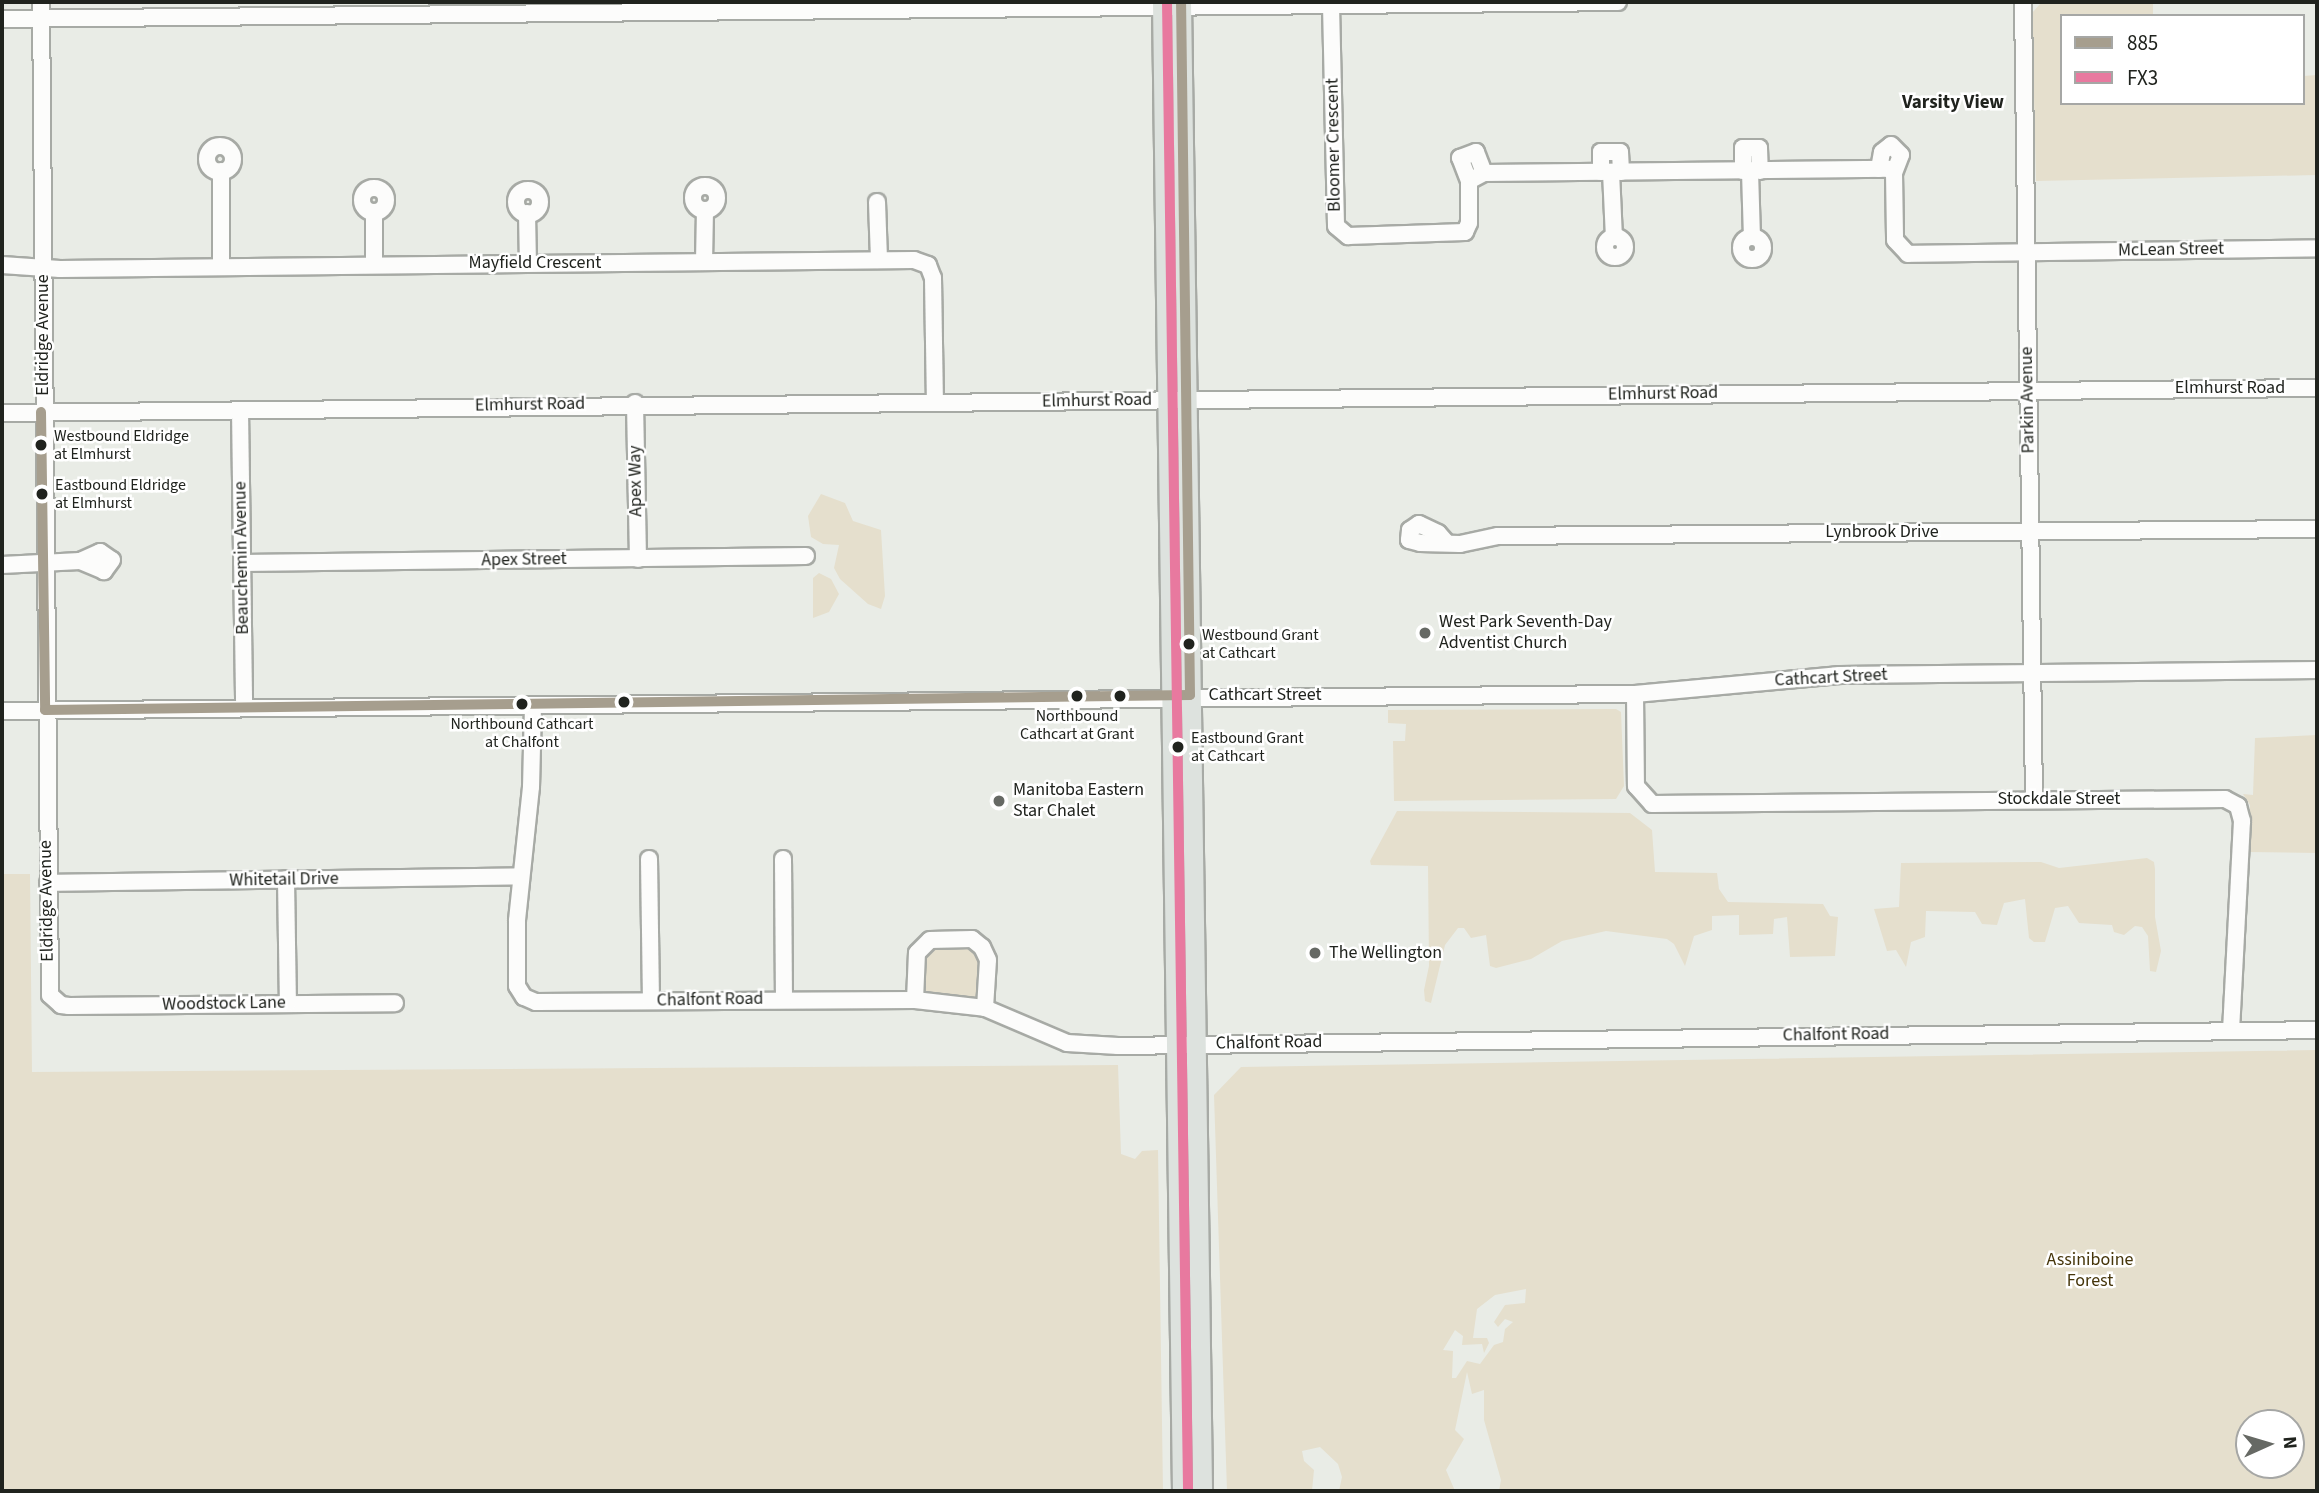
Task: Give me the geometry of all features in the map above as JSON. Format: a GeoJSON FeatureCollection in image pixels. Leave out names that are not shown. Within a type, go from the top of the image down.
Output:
{"type":"FeatureCollection","features":[{"type":"Feature","properties":{"kind":"main road"},"geometry":{"type":"LineString","coordinates":[[1171,5],[1178,401],[1190,695],[1202,1491]]}},
{"type":"Feature","properties":{"kind":"main road"},"geometry":{"type":"LineString","coordinates":[[1178,401],[1169,696],[1182,1491]]}},
{"type":"Feature","properties":{"kind":"street","name":"Eldridge Avenue"},"geometry":{"type":"LineString","coordinates":[[41,2],[41,412],[48,986],[55,1001]]}},
{"type":"Feature","properties":{"kind":"street"},"geometry":{"type":"LineString","coordinates":[[2,19],[211,9],[1618,2]]}},
{"type":"Feature","properties":{"kind":"street","name":"Parkin Avenue"},"geometry":{"type":"LineString","coordinates":[[2023,2],[2034,799]]}},
{"type":"Feature","properties":{"kind":"street","name":"Bloomer Crescent"},"geometry":{"type":"LineString","coordinates":[[1331,5],[1336,226],[1348,236],[1457,235],[1469,223],[1476,177],[1611,172],[1887,171],[1895,240],[1900,250],[1908,254],[2026,253]]}},
{"type":"Feature","properties":{"kind":"street"},"geometry":{"type":"LineString","coordinates":[[220,171],[221,266]]}},
{"type":"Feature","properties":{"kind":"street"},"geometry":{"type":"LineString","coordinates":[[1751,171],[1752,237]]}},
{"type":"Feature","properties":{"kind":"street"},"geometry":{"type":"LineString","coordinates":[[1611,172],[1614,237]]}},
{"type":"Feature","properties":{"kind":"street"},"geometry":{"type":"LineString","coordinates":[[877,202],[879,260]]}},
{"type":"Feature","properties":{"kind":"street"},"geometry":{"type":"LineString","coordinates":[[704,262],[705,210]]}},
{"type":"Feature","properties":{"kind":"street"},"geometry":{"type":"LineString","coordinates":[[373,265],[374,212]]}},
{"type":"Feature","properties":{"kind":"street"},"geometry":{"type":"LineString","coordinates":[[527,213],[528,263]]}},
{"type":"Feature","properties":{"kind":"street","name":"McLean Street"},"geometry":{"type":"LineString","coordinates":[[2026,253],[2317,248]]}},
{"type":"Feature","properties":{"kind":"street","name":"Mayfield Crescent"},"geometry":{"type":"LineString","coordinates":[[2,265],[43,267],[921,261],[932,271],[935,403]]}},
{"type":"Feature","properties":{"kind":"street","name":"Elmhurst Road"},"geometry":{"type":"LineString","coordinates":[[2,413],[635,403],[1178,401],[2317,388]]}},
{"type":"Feature","properties":{"kind":"street","name":"Apex Way"},"geometry":{"type":"LineString","coordinates":[[635,403],[638,559]]}},
{"type":"Feature","properties":{"kind":"street","name":"Beauchemin Avenue"},"geometry":{"type":"LineString","coordinates":[[240,410],[244,707]]}},
{"type":"Feature","properties":{"kind":"street","name":"Lynbrook Drive"},"geometry":{"type":"LineString","coordinates":[[1447,543],[1498,536],[2317,529]]}},
{"type":"Feature","properties":{"kind":"street","name":"Apex Street"},"geometry":{"type":"LineString","coordinates":[[242,563],[806,556]]}},
{"type":"Feature","properties":{"kind":"street"},"geometry":{"type":"LineString","coordinates":[[2,565],[80,561]]}},
{"type":"Feature","properties":{"kind":"street","name":"Cathcart Street"},"geometry":{"type":"LineString","coordinates":[[2,711],[533,706],[1190,695],[1635,694],[1840,675],[2317,670]]}},
{"type":"Feature","properties":{"kind":"street","name":"Stockdale Street"},"geometry":{"type":"LineString","coordinates":[[1635,694],[1636,786],[1652,804],[2225,799],[2238,806],[2242,821],[2231,1030]]}},
{"type":"Feature","properties":{"kind":"street","name":"Chalfont Road"},"geometry":{"type":"LineString","coordinates":[[533,706],[531,788],[521,876],[517,986],[524,997],[536,1002],[915,1000],[985,1008],[1067,1043],[1175,1045],[2317,1030]]}},
{"type":"Feature","properties":{"kind":"street"},"geometry":{"type":"LineString","coordinates":[[649,859],[651,1000]]}},
{"type":"Feature","properties":{"kind":"street"},"geometry":{"type":"LineString","coordinates":[[783,859],[784,999]]}},
{"type":"Feature","properties":{"kind":"street","name":"Whitetail Drive"},"geometry":{"type":"LineString","coordinates":[[48,883],[521,876]]}},
{"type":"Feature","properties":{"kind":"street"},"geometry":{"type":"LineString","coordinates":[[286,880],[288,1003]]}},
{"type":"Feature","properties":{"kind":"street"},"geometry":{"type":"LineString","coordinates":[[915,1000],[918,953],[930,940],[972,939],[982,947],[988,960],[985,1008]]}},
{"type":"Feature","properties":{"kind":"street","name":"Woodstock Lane"},"geometry":{"type":"LineString","coordinates":[[55,1001],[69,1006],[395,1003]]}},
{"type":"Feature","properties":{"kind":"green space"},"geometry":{"type":"Polygon","coordinates":[[[2153,2],[2153,14],[2060,14],[2060,105],[2305,105],[2305,76],[2317,75],[2317,175],[2036,181],[2032,13],[2041,3],[2153,2]]]}},
{"type":"Feature","properties":{"kind":"green space"},"geometry":{"type":"Polygon","coordinates":[[[821,494],[845,503],[853,521],[881,530],[885,596],[881,609],[868,604],[840,579],[834,568],[839,545],[823,544],[811,537],[808,516],[821,494]]]}},
{"type":"Feature","properties":{"kind":"green space"},"geometry":{"type":"Polygon","coordinates":[[[819,573],[831,579],[839,594],[829,612],[813,618],[813,578],[819,573]]]}},
{"type":"Feature","properties":{"kind":"green space"},"geometry":{"type":"Polygon","coordinates":[[[1616,709],[1621,712],[1624,786],[1616,799],[1394,801],[1393,741],[1405,741],[1406,724],[1388,723],[1388,710],[1616,709]]]}},
{"type":"Feature","properties":{"kind":"green space"},"geometry":{"type":"Polygon","coordinates":[[[2317,735],[2317,853],[2248,852],[2250,805],[2243,794],[2253,795],[2255,738],[2317,735]]]}},
{"type":"Feature","properties":{"kind":"green space"},"geometry":{"type":"Polygon","coordinates":[[[1397,811],[1630,813],[1652,830],[1655,872],[1717,873],[1719,889],[1728,902],[1823,904],[1830,916],[1838,917],[1835,956],[1790,957],[1787,917],[1774,919],[1773,934],[1739,935],[1739,915],[1712,916],[1712,930],[1694,936],[1685,966],[1674,944],[1667,939],[1606,931],[1562,941],[1531,959],[1496,968],[1490,966],[1486,935],[1471,938],[1464,928],[1458,928],[1445,945],[1431,1003],[1425,1001],[1424,990],[1429,966],[1428,866],[1371,865],[1370,861],[1397,811]]]}},
{"type":"Feature","properties":{"kind":"green space"},"geometry":{"type":"Polygon","coordinates":[[[2147,858],[2154,862],[2155,869],[2155,917],[2161,951],[2156,972],[2150,971],[2148,936],[2142,927],[2135,926],[2124,935],[2114,932],[2112,925],[2079,923],[2068,906],[2055,908],[2045,942],[2034,942],[2029,938],[2025,899],[2004,903],[1997,925],[1982,924],[1975,912],[1926,911],[1925,937],[1911,942],[1906,967],[1896,950],[1887,951],[1874,909],[1899,907],[1901,863],[2041,862],[2059,868],[2147,858]]]}},
{"type":"Feature","properties":{"kind":"green space"},"geometry":{"type":"Polygon","coordinates":[[[2,874],[30,874],[32,1072],[1118,1065],[1121,1154],[1135,1159],[1142,1151],[1158,1150],[1163,1491],[2,1491],[2,874]]]}},
{"type":"Feature","properties":{"kind":"green space"},"geometry":{"type":"Polygon","coordinates":[[[968,944],[982,956],[983,993],[976,999],[934,998],[925,993],[918,979],[925,949],[968,944]]]}},
{"type":"Feature","properties":{"kind":"green space","name":"Assiniboine Forest"},"geometry":{"type":"Polygon","coordinates":[[[2317,1050],[2317,1491],[1499,1491],[1501,1480],[1484,1420],[1484,1390],[1472,1394],[1467,1372],[1455,1430],[1464,1439],[1446,1470],[1455,1491],[1339,1491],[1342,1477],[1338,1464],[1320,1447],[1302,1451],[1304,1461],[1314,1470],[1312,1491],[1227,1491],[1214,1095],[1241,1067],[2317,1050]],[[1526,1289],[1495,1295],[1477,1309],[1473,1338],[1487,1338],[1489,1343],[1484,1353],[1482,1344],[1462,1345],[1463,1336],[1455,1330],[1443,1350],[1453,1351],[1452,1378],[1456,1378],[1467,1361],[1480,1364],[1494,1345],[1503,1342],[1505,1329],[1513,1322],[1505,1319],[1498,1327],[1494,1322],[1505,1305],[1525,1303],[1526,1289]]]}},
{"type":"Feature","properties":{"kind":"transit line","name":"FX3"},"geometry":{"type":"LineString","coordinates":[[1167,2],[1188,1491]]}},
{"type":"Feature","properties":{"kind":"transit line","name":"885"},"geometry":{"type":"LineString","coordinates":[[45,710],[1190,695],[1181,2]]}},
{"type":"Feature","properties":{"kind":"transit line","name":"885"},"geometry":{"type":"LineString","coordinates":[[41,412],[45,710]]}},
{"type":"Feature","properties":{"kind":"place","name":"Westbound Eldridge at Elmhurst"},"geometry":{"type":"Point","coordinates":[41,445]}},
{"type":"Feature","properties":{"kind":"place","name":"Eastbound Eldridge at Elmhurst"},"geometry":{"type":"Point","coordinates":[42,494]}},
{"type":"Feature","properties":{"kind":"place","name":"West Park Seventh-Day Adventist Church"},"geometry":{"type":"Point","coordinates":[1425,633]}},
{"type":"Feature","properties":{"kind":"place","name":"Westbound Grant at Cathcart"},"geometry":{"type":"Point","coordinates":[1189,644]}},
{"type":"Feature","properties":{"kind":"place","name":"Northbound Cathcart at Grant"},"geometry":{"type":"Point","coordinates":[1077,696]}},
{"type":"Feature","properties":{"kind":"place","name":"Northbound Cathcart at Chalfont"},"geometry":{"type":"Point","coordinates":[522,704]}},
{"type":"Feature","properties":{"kind":"place","name":"Eastbound Grant at Cathcart"},"geometry":{"type":"Point","coordinates":[1178,747]}},
{"type":"Feature","properties":{"kind":"place","name":"Manitoba Eastern Star Chalet"},"geometry":{"type":"Point","coordinates":[999,801]}},
{"type":"Feature","properties":{"kind":"place","name":"The Wellington"},"geometry":{"type":"Point","coordinates":[1315,953]}},
{"type":"Feature","properties":{"kind":"district","name":"Varsity View"},"geometry":{"type":"Point","coordinates":[1953,103]}}]}
